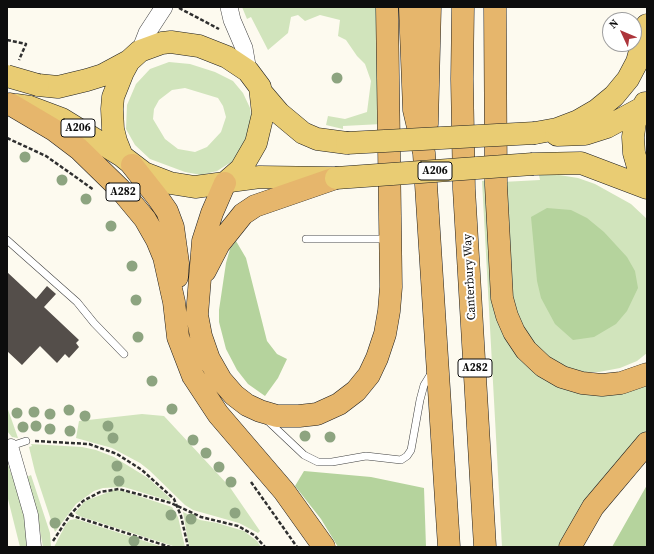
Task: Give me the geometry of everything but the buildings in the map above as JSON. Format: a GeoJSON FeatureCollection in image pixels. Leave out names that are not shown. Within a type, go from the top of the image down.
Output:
{"type":"FeatureCollection","features":[{"type":"Feature","properties":{"kind":"highway"},"geometry":{"type":"LineString","coordinates":[[227,182],[212,213],[203,241],[197,315],[199,328],[206,351],[217,373],[228,389],[254,409],[282,416],[317,414],[339,404],[356,391],[369,375],[377,358],[385,334],[391,287],[389,239],[387,7]]}},
{"type":"Feature","properties":{"kind":"highway"},"geometry":{"type":"LineString","coordinates":[[410,7],[414,110],[424,153]]}},
{"type":"Feature","properties":{"kind":"highway"},"geometry":{"type":"LineString","coordinates":[[430,7],[428,109],[424,153],[449,547]]}},
{"type":"Feature","properties":{"kind":"highway","name":"Canterbury Way"},"geometry":{"type":"LineString","coordinates":[[464,7],[462,79],[464,189],[486,547]]}},
{"type":"Feature","properties":{"kind":"highway"},"geometry":{"type":"LineString","coordinates":[[495,7],[496,185],[502,298],[507,316],[514,332],[526,350],[543,366],[562,377],[582,383],[602,385],[621,383],[647,374]]}},
{"type":"Feature","properties":{"kind":"highway","name":"A282"},"geometry":{"type":"LineString","coordinates":[[19,107],[58,132],[109,176],[135,206],[148,224],[161,248],[174,302],[176,328],[180,344],[190,370],[202,392],[222,419],[284,491],[324,547]]}},
{"type":"Feature","properties":{"kind":"highway","name":"A282"},"geometry":{"type":"LineString","coordinates":[[127,161],[158,198],[167,211],[173,227],[178,263],[174,302]]}},
{"type":"Feature","properties":{"kind":"highway"},"geometry":{"type":"LineString","coordinates":[[200,281],[219,244],[243,214],[255,206],[336,178]]}},
{"type":"Feature","properties":{"kind":"highway"},"geometry":{"type":"LineString","coordinates":[[570,547],[593,507],[647,443]]}},
{"type":"Feature","properties":{"kind":"main road"},"geometry":{"type":"LineString","coordinates":[[13,68],[38,85],[58,87],[103,75],[134,56],[162,43],[186,43],[227,57],[248,71],[257,82],[262,93],[279,113],[303,133],[317,139],[347,143],[535,133],[557,129],[578,121],[597,110],[614,96],[628,79],[637,62],[647,25]]}},
{"type":"Feature","properties":{"kind":"main road"},"geometry":{"type":"LineString","coordinates":[[134,56],[118,83],[112,109],[113,129],[127,161],[157,178],[185,187],[207,187],[227,182],[241,169],[256,143],[263,114],[262,93]]}},
{"type":"Feature","properties":{"kind":"main road"},"geometry":{"type":"LineString","coordinates":[[535,133],[569,136],[585,134],[607,127],[644,105]]}},
{"type":"Feature","properties":{"kind":"main road"},"geometry":{"type":"LineString","coordinates":[[644,105],[634,130],[634,153],[638,167],[647,182]]}},
{"type":"Feature","properties":{"kind":"main road","name":"A206"},"geometry":{"type":"LineString","coordinates":[[19,107],[62,119],[127,161]]}},
{"type":"Feature","properties":{"kind":"main road","name":"A206"},"geometry":{"type":"LineString","coordinates":[[227,182],[260,177],[336,178],[533,164],[581,163],[647,188]]}},
{"type":"Feature","properties":{"kind":"street"},"geometry":{"type":"LineString","coordinates":[[134,56],[164,7]]}},
{"type":"Feature","properties":{"kind":"street"},"geometry":{"type":"LineString","coordinates":[[229,7],[232,20],[244,48],[248,71]]}},
{"type":"Feature","properties":{"kind":"street"},"geometry":{"type":"LineString","coordinates":[[11,446],[30,515],[34,547]]}},
{"type":"Feature","properties":{"kind":"lane"},"geometry":{"type":"LineString","coordinates":[[306,239],[389,239]]}},
{"type":"Feature","properties":{"kind":"lane"},"geometry":{"type":"LineString","coordinates":[[7,240],[77,302],[94,324],[124,354]]}},
{"type":"Feature","properties":{"kind":"lane"},"geometry":{"type":"LineString","coordinates":[[254,409],[299,451],[314,461],[329,463],[366,456],[400,460],[410,452],[424,386],[437,364]]}},
{"type":"Feature","properties":{"kind":"lane"},"geometry":{"type":"LineString","coordinates":[[11,446],[26,441]]}},
{"type":"Feature","properties":{"kind":"path"},"geometry":{"type":"LineString","coordinates":[[177,7],[225,31]]}},
{"type":"Feature","properties":{"kind":"path"},"geometry":{"type":"LineString","coordinates":[[7,40],[26,44],[13,68]]}},
{"type":"Feature","properties":{"kind":"path"},"geometry":{"type":"LineString","coordinates":[[26,441],[89,444],[117,454],[142,470],[155,480],[174,499],[188,547]]}},
{"type":"Feature","properties":{"kind":"path"},"geometry":{"type":"LineString","coordinates":[[53,541],[77,506],[90,496],[109,489],[130,491],[177,506],[201,517],[227,522],[247,529],[265,547]]}},
{"type":"Feature","properties":{"kind":"path"},"geometry":{"type":"LineString","coordinates":[[70,515],[170,547]]}},
{"type":"Feature","properties":{"kind":"green space"},"geometry":{"type":"Polygon","coordinates":[[[242,7],[384,7],[382,124],[343,126],[343,129],[326,125],[328,116],[345,119],[367,112],[371,81],[365,64],[357,56],[346,40],[338,36],[340,20],[320,15],[305,21],[298,15],[291,17],[288,33],[268,50],[251,17],[247,19],[242,7]]]}},
{"type":"Feature","properties":{"kind":"green space"},"geometry":{"type":"Polygon","coordinates":[[[169,62],[190,64],[215,72],[233,81],[243,93],[250,108],[252,126],[244,148],[233,161],[217,171],[201,175],[185,172],[150,159],[135,145],[126,129],[127,105],[136,84],[150,69],[169,62]],[[185,88],[172,90],[159,100],[154,109],[153,119],[165,139],[178,149],[195,152],[207,147],[221,132],[226,117],[223,106],[218,98],[185,88]]]}},
{"type":"Feature","properties":{"kind":"green space"},"geometry":{"type":"Polygon","coordinates":[[[539,175],[559,175],[578,178],[595,184],[631,204],[647,219],[647,353],[637,361],[620,368],[599,372],[578,372],[561,366],[532,346],[510,308],[502,182],[540,180],[539,175]]]}},
{"type":"Feature","properties":{"kind":"green space"},"geometry":{"type":"Polygon","coordinates":[[[489,180],[499,320],[596,394],[616,395],[647,386],[647,430],[635,443],[558,547],[502,547],[482,181],[489,180]]]}},
{"type":"Feature","properties":{"kind":"green space"},"geometry":{"type":"Polygon","coordinates":[[[547,208],[571,210],[587,218],[604,232],[627,257],[635,271],[638,288],[627,311],[616,324],[594,337],[573,340],[555,324],[541,298],[537,281],[531,217],[547,208]]]}},
{"type":"Feature","properties":{"kind":"green space"},"geometry":{"type":"Polygon","coordinates":[[[236,241],[246,258],[267,341],[277,354],[287,359],[278,378],[265,396],[248,384],[237,370],[226,349],[219,322],[219,310],[226,263],[230,249],[236,241]]]}},
{"type":"Feature","properties":{"kind":"green space"},"geometry":{"type":"Polygon","coordinates":[[[7,407],[18,438],[12,437],[7,431],[7,407]]]}},
{"type":"Feature","properties":{"kind":"green space"},"geometry":{"type":"Polygon","coordinates":[[[142,414],[164,416],[229,486],[260,531],[258,533],[239,523],[193,510],[185,505],[140,463],[112,448],[76,438],[79,421],[142,414]]]}},
{"type":"Feature","properties":{"kind":"green space"},"geometry":{"type":"Polygon","coordinates":[[[31,444],[82,447],[96,450],[114,457],[148,478],[170,498],[170,501],[124,487],[103,488],[94,491],[76,504],[55,532],[35,472],[29,447],[32,446],[31,444]]]}},
{"type":"Feature","properties":{"kind":"green space"},"geometry":{"type":"Polygon","coordinates":[[[7,462],[19,495],[31,547],[20,547],[7,495],[7,462]]]}},
{"type":"Feature","properties":{"kind":"green space"},"geometry":{"type":"Polygon","coordinates":[[[304,471],[371,477],[424,488],[426,547],[338,547],[321,519],[295,486],[304,471]]]}},
{"type":"Feature","properties":{"kind":"green space"},"geometry":{"type":"Polygon","coordinates":[[[31,475],[50,533],[51,547],[43,547],[37,513],[27,477],[31,475]]]}},
{"type":"Feature","properties":{"kind":"green space"},"geometry":{"type":"Polygon","coordinates":[[[647,485],[647,547],[612,547],[647,485]]]}},
{"type":"Feature","properties":{"kind":"green space"},"geometry":{"type":"Polygon","coordinates":[[[114,490],[123,491],[172,507],[178,517],[185,547],[176,547],[79,516],[75,513],[85,501],[114,490]]]}},
{"type":"Feature","properties":{"kind":"green space"},"geometry":{"type":"Polygon","coordinates":[[[183,512],[200,520],[217,523],[244,531],[257,541],[261,547],[189,547],[183,512]]]}},
{"type":"Feature","properties":{"kind":"green space"},"geometry":{"type":"Polygon","coordinates":[[[76,519],[163,547],[54,547],[66,524],[70,520],[76,519]]]}}]}
